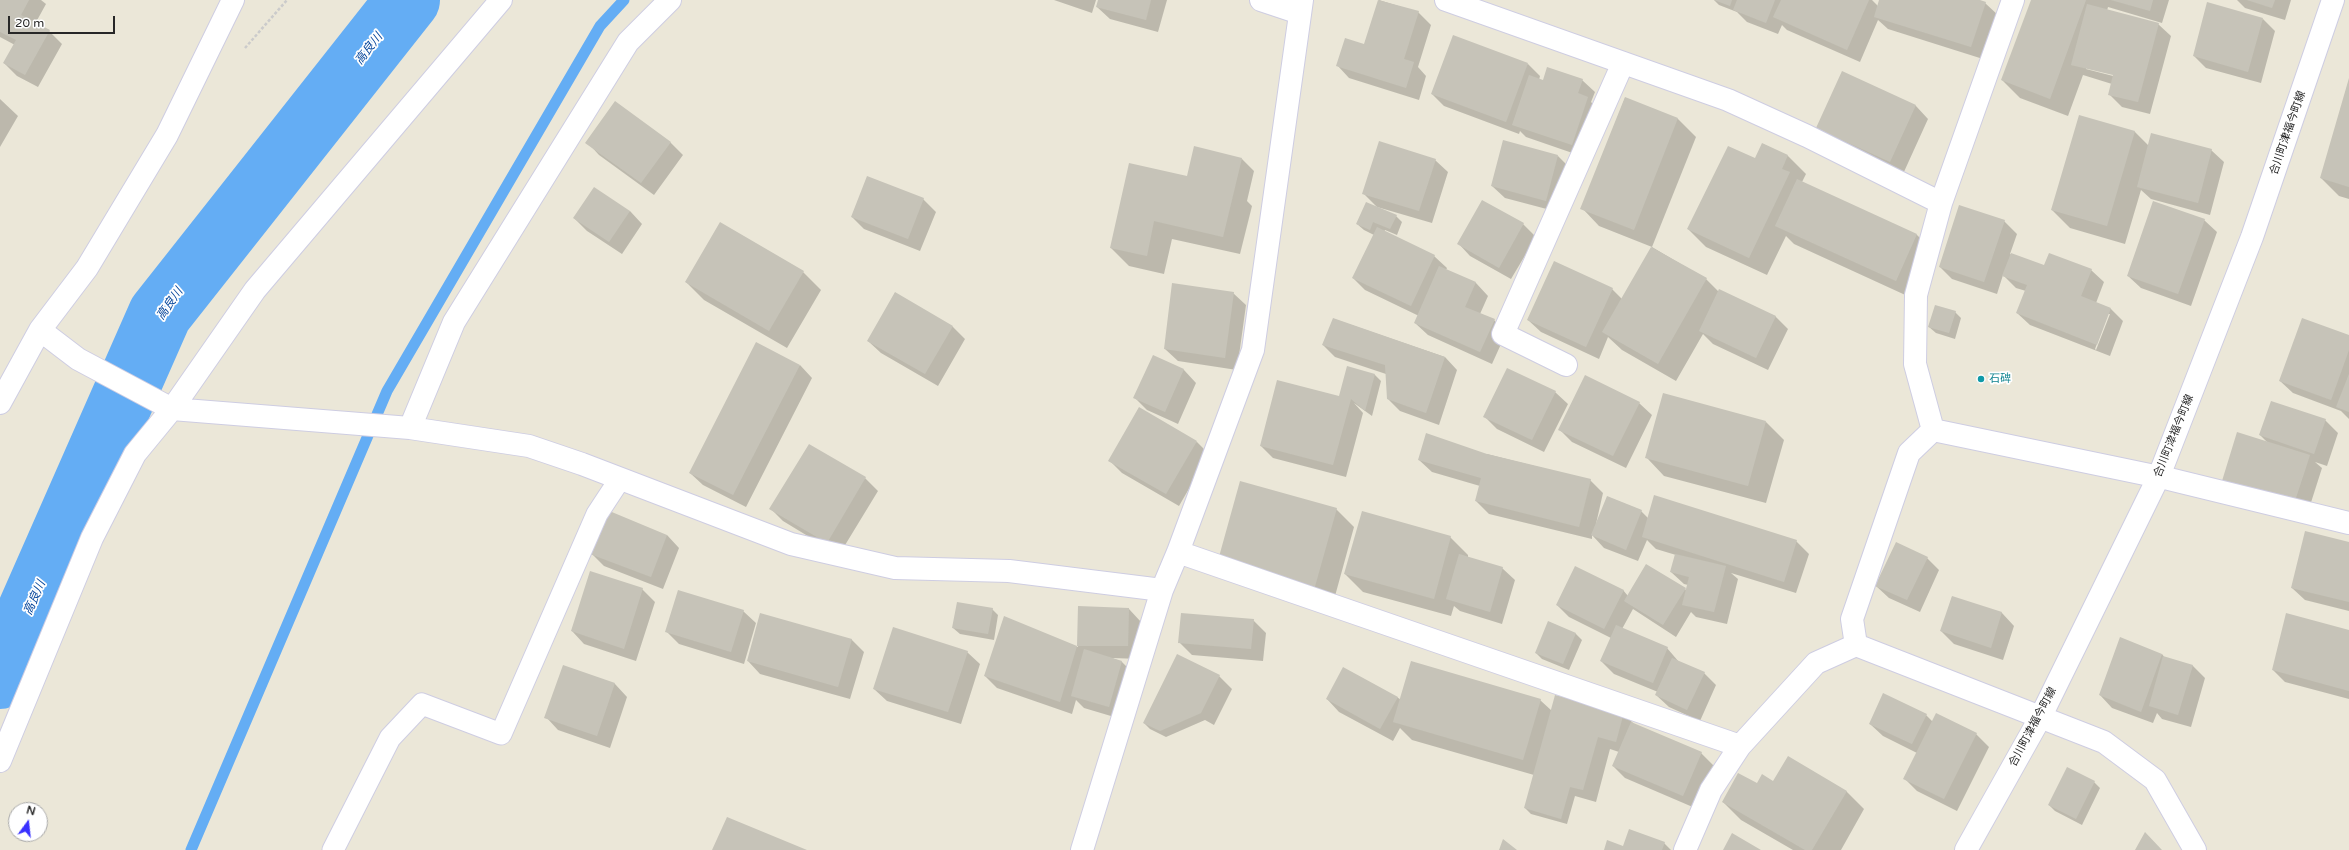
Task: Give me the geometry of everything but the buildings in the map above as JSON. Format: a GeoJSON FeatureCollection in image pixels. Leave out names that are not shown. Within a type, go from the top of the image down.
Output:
{"type":"FeatureCollection","features":[{"type":"Feature","properties":{"kind":"street"},"geometry":{"type":"LineString","coordinates":[[0,403],[40,330],[87,268],[167,135],[233,0]]}},
{"type":"Feature","properties":{"kind":"street"},"geometry":{"type":"LineString","coordinates":[[0,761],[92,538],[135,454],[171,408],[255,290],[501,0]]}},
{"type":"Feature","properties":{"kind":"street"},"geometry":{"type":"LineString","coordinates":[[410,428],[454,322],[628,42],[670,0]]}},
{"type":"Feature","properties":{"kind":"street"},"geometry":{"type":"LineString","coordinates":[[1082,850],[1162,590],[1178,552],[1252,350],[1301,7],[1260,0]]}},
{"type":"Feature","properties":{"kind":"street"},"geometry":{"type":"LineString","coordinates":[[1446,0],[1728,100],[1807,136],[1940,203]]}},
{"type":"Feature","properties":{"kind":"street"},"geometry":{"type":"LineString","coordinates":[[1933,430],[1915,364],[1916,295],[1940,203],[2013,0]]}},
{"type":"Feature","properties":{"kind":"street","name":"合川町津福今町線"},"geometry":{"type":"LineString","coordinates":[[1966,850],[2040,718],[2159,476],[2252,237],[2333,0]]}},
{"type":"Feature","properties":{"kind":"street"},"geometry":{"type":"LineString","coordinates":[[1566,365],[1503,334],[1624,63]]}},
{"type":"Feature","properties":{"kind":"street"},"geometry":{"type":"LineString","coordinates":[[40,330],[78,360],[171,408],[410,428],[529,446],[791,544],[895,568],[1009,571],[1162,590]]}},
{"type":"Feature","properties":{"kind":"street"},"geometry":{"type":"LineString","coordinates":[[1933,430],[2159,476],[2349,523]]}},
{"type":"Feature","properties":{"kind":"street"},"geometry":{"type":"LineString","coordinates":[[1856,645],[1852,619],[1909,452],[1933,430]]}},
{"type":"Feature","properties":{"kind":"street"},"geometry":{"type":"LineString","coordinates":[[1178,552],[1740,746]]}},
{"type":"Feature","properties":{"kind":"street"},"geometry":{"type":"LineString","coordinates":[[1685,850],[1711,790],[1740,746],[1816,663],[1856,645],[2104,742],[2155,780],[2195,850]]}},
{"type":"Feature","properties":{"kind":"lane"},"geometry":{"type":"LineString","coordinates":[[333,850],[390,738],[422,704],[501,734],[597,514],[620,479]]}},
{"type":"Feature","properties":{"kind":"waterway","name":"高良川"},"geometry":{"type":"LineString","coordinates":[[0,677],[160,314],[408,0]]}},
{"type":"Feature","properties":{"kind":"waterway"},"geometry":{"type":"LineString","coordinates":[[191,850],[387,391],[600,26],[624,0]]}},
{"type":"Feature","properties":{"kind":"place","name":"石碑"},"geometry":{"type":"Point","coordinates":[1981,379]}}]}
